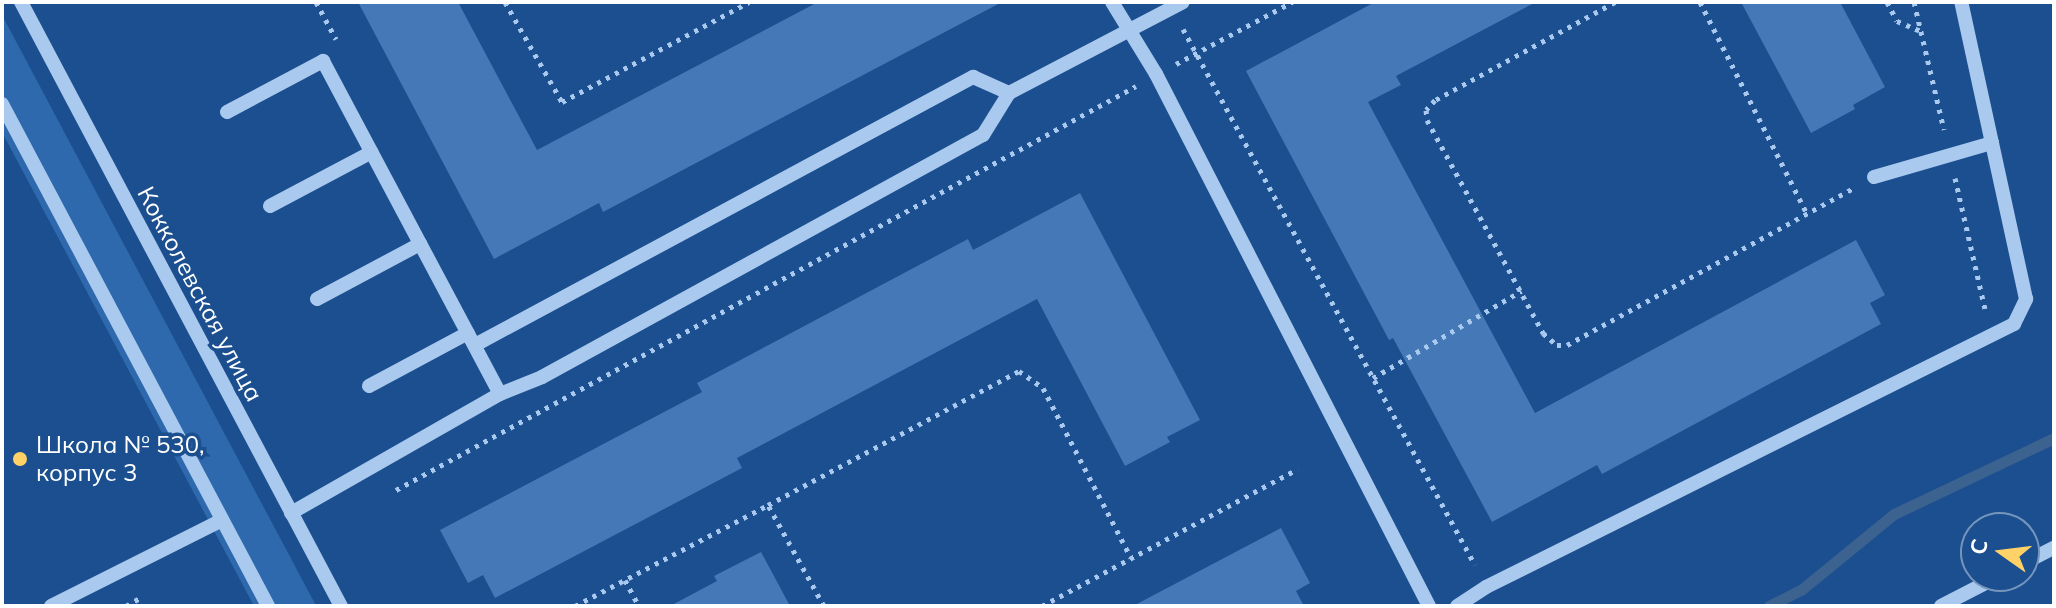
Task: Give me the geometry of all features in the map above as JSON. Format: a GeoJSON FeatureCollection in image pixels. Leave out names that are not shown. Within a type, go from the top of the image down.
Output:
{"type":"FeatureCollection","features":[{"type":"Feature","properties":{"kind":"street","name":"Кокколевская улица"},"geometry":{"type":"LineString","coordinates":[[21,2],[341,606]]}},
{"type":"Feature","properties":{"kind":"street"},"geometry":{"type":"LineString","coordinates":[[1112,2],[1156,74],[1429,606]]}},
{"type":"Feature","properties":{"kind":"street"},"geometry":{"type":"LineString","coordinates":[[1457,606],[1486,587],[2014,324],[2026,299],[1961,2]]}},
{"type":"Feature","properties":{"kind":"street"},"geometry":{"type":"LineString","coordinates":[[291,513],[500,394],[542,377],[983,135],[1009,93],[1177,5]]}},
{"type":"Feature","properties":{"kind":"street"},"geometry":{"type":"LineString","coordinates":[[227,112],[323,61],[500,394]]}},
{"type":"Feature","properties":{"kind":"street"},"geometry":{"type":"LineString","coordinates":[[369,386],[471,339],[973,77],[1009,93]]}},
{"type":"Feature","properties":{"kind":"street"},"geometry":{"type":"LineString","coordinates":[[2,104],[268,606]]}},
{"type":"Feature","properties":{"kind":"street"},"geometry":{"type":"LineString","coordinates":[[1874,177],[1992,143]]}},
{"type":"Feature","properties":{"kind":"street"},"geometry":{"type":"LineString","coordinates":[[270,206],[372,152]]}},
{"type":"Feature","properties":{"kind":"street"},"geometry":{"type":"LineString","coordinates":[[317,299],[420,244]]}},
{"type":"Feature","properties":{"kind":"street"},"geometry":{"type":"LineString","coordinates":[[51,606],[222,520]]}},
{"type":"Feature","properties":{"kind":"street"},"geometry":{"type":"LineString","coordinates":[[1941,606],[1968,592]]}},
{"type":"Feature","properties":{"kind":"path"},"geometry":{"type":"LineString","coordinates":[[316,2],[338,44]]}},
{"type":"Feature","properties":{"kind":"path"},"geometry":{"type":"LineString","coordinates":[[505,2],[562,102],[749,2]]}},
{"type":"Feature","properties":{"kind":"path"},"geometry":{"type":"LineString","coordinates":[[396,490],[1292,2]]}},
{"type":"Feature","properties":{"kind":"path"},"geometry":{"type":"LineString","coordinates":[[1615,2],[1435,100],[1426,110],[1427,120],[1543,333],[1557,345],[1567,345],[1874,177]]}},
{"type":"Feature","properties":{"kind":"path"},"geometry":{"type":"LineString","coordinates":[[1700,2],[1807,214]]}},
{"type":"Feature","properties":{"kind":"path"},"geometry":{"type":"LineString","coordinates":[[1887,2],[1897,21],[1921,31]]}},
{"type":"Feature","properties":{"kind":"path"},"geometry":{"type":"LineString","coordinates":[[1177,5],[1197,54],[1486,587]]}},
{"type":"Feature","properties":{"kind":"path"},"geometry":{"type":"LineString","coordinates":[[1373,378],[1521,291]]}},
{"type":"Feature","properties":{"kind":"path"},"geometry":{"type":"LineString","coordinates":[[575,606],[1019,371],[1043,388],[1131,558]]}},
{"type":"Feature","properties":{"kind":"path"},"geometry":{"type":"LineString","coordinates":[[1042,606],[1298,469]]}},
{"type":"Feature","properties":{"kind":"path"},"geometry":{"type":"LineString","coordinates":[[768,505],[824,606]]}},
{"type":"Feature","properties":{"kind":"path"},"geometry":{"type":"LineString","coordinates":[[625,580],[639,606]]}},
{"type":"Feature","properties":{"kind":"path"},"geometry":{"type":"LineString","coordinates":[[126,606],[140,598]]}},
{"type":"Feature","properties":{"kind":"shaded area"},"geometry":{"type":"Polygon","coordinates":[[[2,15],[316,605],[254,606],[2,132],[2,15]]]}},
{"type":"Feature","properties":{"kind":"building"},"geometry":{"type":"Polygon","coordinates":[[[358,2],[458,2],[537,150],[818,2],[1002,2],[603,212],[599,203],[494,259],[358,2]]]}},
{"type":"Feature","properties":{"kind":"building"},"geometry":{"type":"Polygon","coordinates":[[[1375,2],[1536,2],[1396,76],[1401,85],[1368,102],[1535,413],[1856,240],[1885,295],[1870,303],[1881,324],[1602,474],[1597,465],[1492,522],[1393,338],[1389,340],[1246,71],[1375,2]]]}},
{"type":"Feature","properties":{"kind":"building"},"geometry":{"type":"Polygon","coordinates":[[[1741,2],[1840,2],[1885,87],[1853,105],[1855,109],[1811,133],[1741,2]]]}},
{"type":"Feature","properties":{"kind":"building"},"geometry":{"type":"Polygon","coordinates":[[[1080,193],[1200,420],[1167,437],[1170,442],[1125,466],[1037,299],[737,458],[742,468],[495,598],[483,575],[468,583],[440,530],[702,392],[697,383],[968,239],[973,250],[1080,193]]]}},
{"type":"Feature","properties":{"kind":"building"},"geometry":{"type":"Polygon","coordinates":[[[1281,528],[1310,583],[1296,591],[1304,606],[1133,606],[1281,528]]]}},
{"type":"Feature","properties":{"kind":"building"},"geometry":{"type":"Polygon","coordinates":[[[761,552],[790,606],[670,606],[717,581],[714,576],[761,552]]]}},
{"type":"Feature","properties":{"kind":"waterway"},"geometry":{"type":"LineString","coordinates":[[1769,606],[1801,590],[1894,514],[2054,438]]}},
{"type":"Feature","properties":{"kind":"place","name":"Школа № 530, корпус 3"},"geometry":{"type":"Point","coordinates":[20,459]}}]}
